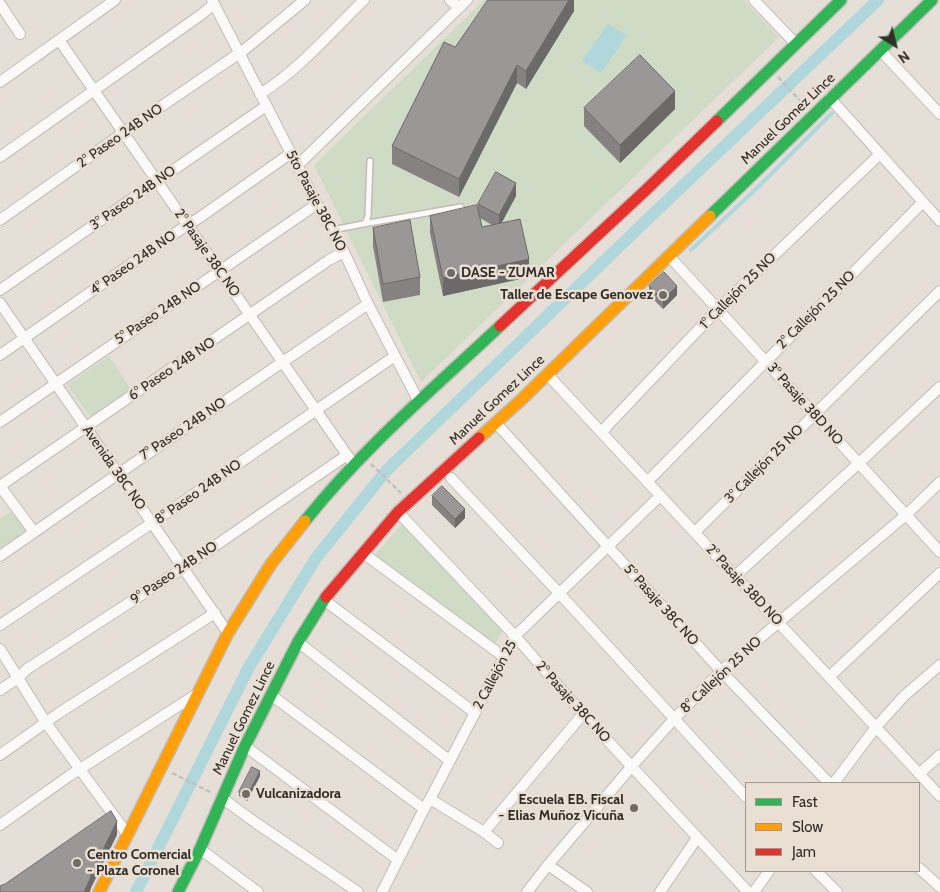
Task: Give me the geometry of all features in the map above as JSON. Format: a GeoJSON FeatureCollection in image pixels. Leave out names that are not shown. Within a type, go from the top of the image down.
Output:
{"type":"FeatureCollection","features":[{"type":"Feature","properties":{"kind":"main road","name":"Manuel Gomez Lince"},"geometry":{"type":"LineString","coordinates":[[178,892],[200,849],[245,746],[298,642],[324,600],[363,553],[398,512],[547,374],[932,0]]}},
{"type":"Feature","properties":{"kind":"main road"},"geometry":{"type":"LineString","coordinates":[[99,892],[228,633],[271,564],[320,502],[375,442],[647,189],[796,44],[836,2]]}},
{"type":"Feature","properties":{"kind":"street"},"geometry":{"type":"LineString","coordinates":[[0,82],[115,0]]}},
{"type":"Feature","properties":{"kind":"street","name":"2° Paseo 24B NO"},"geometry":{"type":"LineString","coordinates":[[0,220],[244,50],[305,0]]}},
{"type":"Feature","properties":{"kind":"street"},"geometry":{"type":"LineString","coordinates":[[260,94],[294,69],[364,0]]}},
{"type":"Feature","properties":{"kind":"street"},"geometry":{"type":"LineString","coordinates":[[450,0],[459,8]]}},
{"type":"Feature","properties":{"kind":"street"},"geometry":{"type":"LineString","coordinates":[[297,166],[467,0]]}},
{"type":"Feature","properties":{"kind":"street"},"geometry":{"type":"LineString","coordinates":[[754,0],[796,44]]}},
{"type":"Feature","properties":{"kind":"street"},"geometry":{"type":"LineString","coordinates":[[0,157],[202,14],[213,2]]}},
{"type":"Feature","properties":{"kind":"street","name":"5to Pasaje 38C NO"},"geometry":{"type":"LineString","coordinates":[[213,2],[297,166],[344,252],[418,402]]}},
{"type":"Feature","properties":{"kind":"street"},"geometry":{"type":"LineString","coordinates":[[0,4],[20,34]]}},
{"type":"Feature","properties":{"kind":"street","name":"2° Pasaje 38C NO"},"geometry":{"type":"LineString","coordinates":[[59,40],[354,465]]}},
{"type":"Feature","properties":{"kind":"street"},"geometry":{"type":"LineString","coordinates":[[880,50],[940,114]]}},
{"type":"Feature","properties":{"kind":"street"},"geometry":{"type":"LineString","coordinates":[[830,98],[940,221]]}},
{"type":"Feature","properties":{"kind":"street","name":"3° Paseo 24B NO"},"geometry":{"type":"LineString","coordinates":[[0,290],[266,106]]}},
{"type":"Feature","properties":{"kind":"street","name":"4° Paseo 24B NO"},"geometry":{"type":"LineString","coordinates":[[0,355],[291,153]]}},
{"type":"Feature","properties":{"kind":"street","name":"1° Callejón 25 NO"},"geometry":{"type":"LineString","coordinates":[[602,433],[718,310],[880,154]]}},
{"type":"Feature","properties":{"kind":"street","name":"2° Callejón 25 NO"},"geometry":{"type":"LineString","coordinates":[[647,482],[923,202]]}},
{"type":"Feature","properties":{"kind":"street","name":"5° Paseo 24B NO"},"geometry":{"type":"LineString","coordinates":[[0,422],[317,204]]}},
{"type":"Feature","properties":{"kind":"street","name":"6° Paseo 24B NO"},"geometry":{"type":"LineString","coordinates":[[0,486],[329,260],[344,252]]}},
{"type":"Feature","properties":{"kind":"street","name":"3° Pasaje 38D NO"},"geometry":{"type":"LineString","coordinates":[[669,256],[940,552]]}},
{"type":"Feature","properties":{"kind":"street","name":"3° Callejón 25 NO"},"geometry":{"type":"LineString","coordinates":[[694,532],[940,291]]}},
{"type":"Feature","properties":{"kind":"street","name":"Avenida 38C NO"},"geometry":{"type":"LineString","coordinates":[[0,303],[228,633]]}},
{"type":"Feature","properties":{"kind":"street","name":"7° Paseo 24B NO"},"geometry":{"type":"LineString","coordinates":[[0,556],[368,304]]}},
{"type":"Feature","properties":{"kind":"street","name":"8° Paseo 24B NO"},"geometry":{"type":"LineString","coordinates":[[0,625],[395,356]]}},
{"type":"Feature","properties":{"kind":"street","name":"2° Pasaje 38D NO"},"geometry":{"type":"LineString","coordinates":[[547,374],[940,796]]}},
{"type":"Feature","properties":{"kind":"street"},"geometry":{"type":"LineString","coordinates":[[735,576],[940,387]]}},
{"type":"Feature","properties":{"kind":"street","name":"5° Pasaje 38C NO"},"geometry":{"type":"LineString","coordinates":[[496,422],[721,671],[828,782]]}},
{"type":"Feature","properties":{"kind":"street","name":"9° Paseo 24B NO"},"geometry":{"type":"LineString","coordinates":[[0,690],[28,669],[183,568],[347,455]]}},
{"type":"Feature","properties":{"kind":"street"},"geometry":{"type":"LineString","coordinates":[[450,478],[559,593],[745,796]]}},
{"type":"Feature","properties":{"kind":"street","name":"8° Callejón 25 NO"},"geometry":{"type":"LineString","coordinates":[[527,892],[632,766],[721,671],[906,515],[940,482]]}},
{"type":"Feature","properties":{"kind":"street"},"geometry":{"type":"LineString","coordinates":[[0,486],[34,532]]}},
{"type":"Feature","properties":{"kind":"street","name":"2 Callejón 25"},"geometry":{"type":"LineString","coordinates":[[382,892],[515,636],[660,496]]}},
{"type":"Feature","properties":{"kind":"street","name":"2° Pasaje 38C NO"},"geometry":{"type":"LineString","coordinates":[[398,512],[515,636],[583,714],[748,892]]}},
{"type":"Feature","properties":{"kind":"street"},"geometry":{"type":"LineString","coordinates":[[363,553],[504,657]]}},
{"type":"Feature","properties":{"kind":"street"},"geometry":{"type":"LineString","coordinates":[[829,677],[940,574]]}},
{"type":"Feature","properties":{"kind":"street"},"geometry":{"type":"LineString","coordinates":[[324,600],[475,713]]}},
{"type":"Feature","properties":{"kind":"street"},"geometry":{"type":"LineString","coordinates":[[0,755],[59,714],[215,613]]}},
{"type":"Feature","properties":{"kind":"street"},"geometry":{"type":"LineString","coordinates":[[298,642],[450,762]]}},
{"type":"Feature","properties":{"kind":"street"},"geometry":{"type":"LineString","coordinates":[[0,649],[46,723],[128,835]]}},
{"type":"Feature","properties":{"kind":"street"},"geometry":{"type":"LineString","coordinates":[[835,782],[876,727],[904,696],[940,665]]}},
{"type":"Feature","properties":{"kind":"street"},"geometry":{"type":"LineString","coordinates":[[0,825],[80,768],[198,694]]}},
{"type":"Feature","properties":{"kind":"street"},"geometry":{"type":"LineString","coordinates":[[271,694],[424,809]]}},
{"type":"Feature","properties":{"kind":"street"},"geometry":{"type":"LineString","coordinates":[[484,832],[583,714]]}},
{"type":"Feature","properties":{"kind":"street"},"geometry":{"type":"LineString","coordinates":[[245,746],[398,860]]}},
{"type":"Feature","properties":{"kind":"street"},"geometry":{"type":"LineString","coordinates":[[919,774],[940,754]]}},
{"type":"Feature","properties":{"kind":"street"},"geometry":{"type":"LineString","coordinates":[[222,798],[358,892]]}},
{"type":"Feature","properties":{"kind":"street"},"geometry":{"type":"LineString","coordinates":[[430,799],[484,832],[498,843]]}},
{"type":"Feature","properties":{"kind":"street"},"geometry":{"type":"LineString","coordinates":[[103,821],[113,815]]}},
{"type":"Feature","properties":{"kind":"street"},"geometry":{"type":"LineString","coordinates":[[660,892],[697,838]]}},
{"type":"Feature","properties":{"kind":"street"},"geometry":{"type":"LineString","coordinates":[[200,849],[258,892]]}},
{"type":"Feature","properties":{"kind":"street"},"geometry":{"type":"LineString","coordinates":[[548,865],[587,892]]}},
{"type":"Feature","properties":{"kind":"street"},"geometry":{"type":"LineString","coordinates":[[920,869],[940,887]]}},
{"type":"Feature","properties":{"kind":"street"},"geometry":{"type":"LineString","coordinates":[[754,892],[768,872]]}},
{"type":"Feature","properties":{"kind":"street"},"geometry":{"type":"LineString","coordinates":[[817,872],[837,892]]}},
{"type":"Feature","properties":{"kind":"lane"},"geometry":{"type":"LineString","coordinates":[[363,224],[368,216],[370,161]]}},
{"type":"Feature","properties":{"kind":"lane"},"geometry":{"type":"LineString","coordinates":[[332,230],[461,207]]}},
{"type":"Feature","properties":{"kind":"path"},"geometry":{"type":"LineString","coordinates":[[779,78],[804,105]]}},
{"type":"Feature","properties":{"kind":"path"},"geometry":{"type":"LineString","coordinates":[[368,461],[405,498]]}},
{"type":"Feature","properties":{"kind":"path"},"geometry":{"type":"LineString","coordinates":[[175,775],[208,791]]}},
{"type":"Feature","properties":{"kind":"green space","name":"DASE - ZUMAR"},"geometry":{"type":"Polygon","coordinates":[[[484,0],[743,0],[779,37],[421,382],[314,165],[484,0]]]}},
{"type":"Feature","properties":{"kind":"green space"},"geometry":{"type":"Polygon","coordinates":[[[109,356],[132,391],[92,419],[67,385],[109,356]]]}},
{"type":"Feature","properties":{"kind":"green space"},"geometry":{"type":"Polygon","coordinates":[[[13,510],[28,531],[0,551],[0,519],[13,510]]]}},
{"type":"Feature","properties":{"kind":"green space"},"geometry":{"type":"Polygon","coordinates":[[[402,524],[504,628],[495,645],[374,556],[402,524]]]}},
{"type":"Feature","properties":{"kind":"water"},"geometry":{"type":"Polygon","coordinates":[[[608,24],[627,35],[601,73],[582,61],[608,24]]]}},
{"type":"Feature","properties":{"kind":"building"},"geometry":{"type":"Polygon","coordinates":[[[488,0],[569,0],[526,71],[517,65],[459,179],[392,146],[444,42],[455,47],[488,0]]]}},
{"type":"Feature","properties":{"kind":"building"},"geometry":{"type":"Polygon","coordinates":[[[640,55],[675,91],[620,145],[584,108],[640,55]]]}},
{"type":"Feature","properties":{"kind":"building"},"geometry":{"type":"Polygon","coordinates":[[[496,172],[516,183],[499,215],[478,204],[496,172]]]}},
{"type":"Feature","properties":{"kind":"building"},"geometry":{"type":"Polygon","coordinates":[[[477,205],[482,227],[520,219],[529,259],[443,278],[430,216],[477,205]]]}},
{"type":"Feature","properties":{"kind":"building"},"geometry":{"type":"Polygon","coordinates":[[[410,220],[420,277],[383,284],[373,228],[410,220]]]}},
{"type":"Feature","properties":{"kind":"building"},"geometry":{"type":"Polygon","coordinates":[[[664,272],[677,286],[663,300],[649,286],[664,272]]]}},
{"type":"Feature","properties":{"kind":"building"},"geometry":{"type":"Polygon","coordinates":[[[442,486],[465,509],[455,519],[432,496],[442,486]]]}},
{"type":"Feature","properties":{"kind":"building"},"geometry":{"type":"Polygon","coordinates":[[[252,767],[260,771],[247,796],[239,792],[252,767]]]}},
{"type":"Feature","properties":{"kind":"building","name":"Centro Comercial - Plaza Coronel"},"geometry":{"type":"Polygon","coordinates":[[[111,811],[117,821],[84,892],[0,892],[0,886],[111,811]]]}},
{"type":"Feature","properties":{"kind":"waterway"},"geometry":{"type":"LineString","coordinates":[[136,892],[249,667],[316,558],[386,471],[878,0]]}},
{"type":"Feature","properties":{"kind":"waterway"},"geometry":{"type":"LineString","coordinates":[[691,250],[756,189],[832,113]]}},
{"type":"Feature","properties":{"kind":"traffic: fast"},"geometry":{"type":"LineString","coordinates":[[717,121],[841,0]]}},
{"type":"Feature","properties":{"kind":"traffic: fast"},"geometry":{"type":"LineString","coordinates":[[710,216],[932,0]]}},
{"type":"Feature","properties":{"kind":"traffic: fast"},"geometry":{"type":"LineString","coordinates":[[305,521],[374,444],[500,326]]}},
{"type":"Feature","properties":{"kind":"traffic: fast"},"geometry":{"type":"LineString","coordinates":[[178,892],[200,849],[245,746],[298,642],[326,597]]}},
{"type":"Feature","properties":{"kind":"traffic: slow"},"geometry":{"type":"LineString","coordinates":[[479,438],[520,401],[710,216]]}},
{"type":"Feature","properties":{"kind":"traffic: slow"},"geometry":{"type":"LineString","coordinates":[[99,892],[228,633],[271,564],[305,521]]}},
{"type":"Feature","properties":{"kind":"traffic: jam"},"geometry":{"type":"LineString","coordinates":[[500,326],[717,121]]}},
{"type":"Feature","properties":{"kind":"traffic: jam"},"geometry":{"type":"LineString","coordinates":[[326,597],[398,512],[479,438]]}},
{"type":"Feature","properties":{"kind":"place","name":"DASE - ZUMAR"},"geometry":{"type":"Point","coordinates":[451,273]}},
{"type":"Feature","properties":{"kind":"place","name":"Taller de Escape Genovez"},"geometry":{"type":"Point","coordinates":[663,295]}},
{"type":"Feature","properties":{"kind":"place","name":"Vulcanizadora"},"geometry":{"type":"Point","coordinates":[246,794]}},
{"type":"Feature","properties":{"kind":"place","name":"Escuela EB. Fiscal - Elias Muñoz Vicuña"},"geometry":{"type":"Point","coordinates":[634,808]}},
{"type":"Feature","properties":{"kind":"place","name":"Centro Comercial - Plaza Coronel"},"geometry":{"type":"Point","coordinates":[77,863]}}]}
